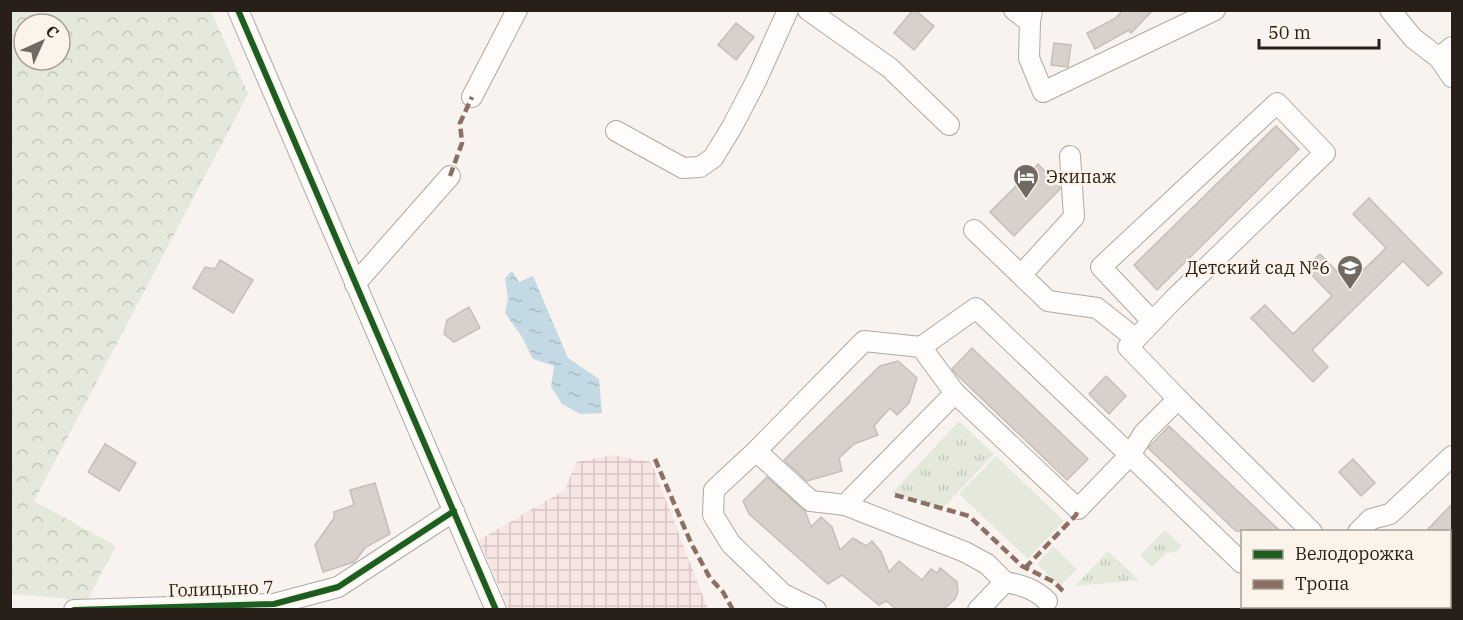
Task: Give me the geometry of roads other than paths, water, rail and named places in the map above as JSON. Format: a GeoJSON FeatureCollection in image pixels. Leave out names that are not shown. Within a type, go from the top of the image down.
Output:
{"type":"FeatureCollection","features":[{"type":"Feature","properties":{"kind":"street"},"geometry":{"type":"LineString","coordinates":[[238,10],[496,609]]}},
{"type":"Feature","properties":{"kind":"street"},"geometry":{"type":"LineString","coordinates":[[472,97],[517,10]]}},
{"type":"Feature","properties":{"kind":"street"},"geometry":{"type":"LineString","coordinates":[[616,131],[683,168],[699,167],[706,163],[713,158],[732,127],[788,10]]}},
{"type":"Feature","properties":{"kind":"street"},"geometry":{"type":"LineString","coordinates":[[808,10],[890,68],[949,125]]}},
{"type":"Feature","properties":{"kind":"street"},"geometry":{"type":"LineString","coordinates":[[1025,14],[1029,57],[1043,92],[1215,10]]}},
{"type":"Feature","properties":{"kind":"street"},"geometry":{"type":"LineString","coordinates":[[1390,10],[1413,38],[1446,53],[1452,77]]}},
{"type":"Feature","properties":{"kind":"street"},"geometry":{"type":"LineString","coordinates":[[1152,321],[1101,267],[1277,103],[1325,153],[1174,299],[1128,347],[1311,530]]}},
{"type":"Feature","properties":{"kind":"street"},"geometry":{"type":"LineString","coordinates":[[1021,275],[1074,217],[1070,156]]}},
{"type":"Feature","properties":{"kind":"street"},"geometry":{"type":"LineString","coordinates":[[355,284],[450,176]]}},
{"type":"Feature","properties":{"kind":"street"},"geometry":{"type":"LineString","coordinates":[[974,230],[1048,301],[1097,308],[1136,339]]}},
{"type":"Feature","properties":{"kind":"street"},"geometry":{"type":"LineString","coordinates":[[816,609],[783,594],[730,544],[713,514],[714,489],[756,451],[864,341],[921,347],[976,308],[1241,562]]}},
{"type":"Feature","properties":{"kind":"street"},"geometry":{"type":"LineString","coordinates":[[921,347],[955,393],[1078,509],[1130,455],[1144,433],[1178,399]]}},
{"type":"Feature","properties":{"kind":"street"},"geometry":{"type":"LineString","coordinates":[[845,505],[955,393]]}},
{"type":"Feature","properties":{"kind":"street"},"geometry":{"type":"LineString","coordinates":[[756,451],[811,501],[845,505],[965,552],[987,564],[1005,582],[1028,587],[1039,593],[1048,607]]}},
{"type":"Feature","properties":{"kind":"street"},"geometry":{"type":"LineString","coordinates":[[1359,530],[1371,519],[1390,514],[1452,456]]}},
{"type":"Feature","properties":{"kind":"street","name":"Голицыно 7"},"geometry":{"type":"LineString","coordinates":[[86,609],[274,604],[338,587],[454,511]]}},
{"type":"Feature","properties":{"kind":"street"},"geometry":{"type":"LineString","coordinates":[[978,609],[1005,582]]}},
{"type":"Feature","properties":{"kind":"water"},"geometry":{"type":"Polygon","coordinates":[[[512,271],[519,282],[533,276],[568,358],[599,379],[602,413],[580,414],[562,404],[551,387],[554,366],[533,359],[522,337],[505,313],[508,298],[505,278],[512,271]]]}},
{"type":"Feature","properties":{"kind":"place","name":"Экипаж"},"geometry":{"type":"Point","coordinates":[1026,200]}},
{"type":"Feature","properties":{"kind":"place","name":"Детский сад №6"},"geometry":{"type":"Point","coordinates":[1350,291]}}]}
